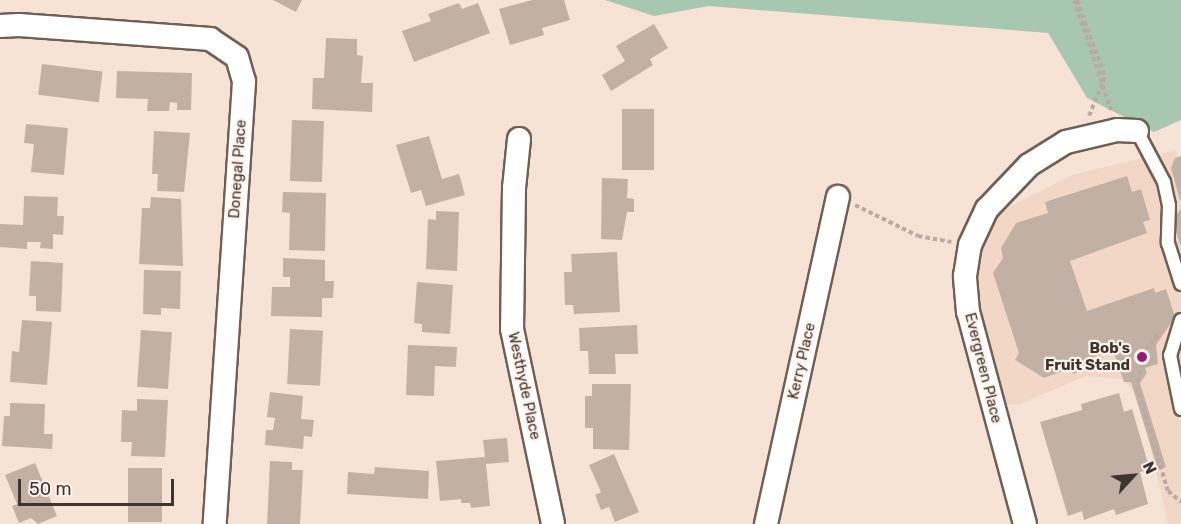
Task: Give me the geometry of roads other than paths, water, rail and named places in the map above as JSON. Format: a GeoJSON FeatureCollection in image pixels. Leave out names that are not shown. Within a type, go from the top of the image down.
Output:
{"type":"FeatureCollection","features":[{"type":"Feature","properties":{"kind":"street","name":"Donegal Place"},"geometry":{"type":"LineString","coordinates":[[0,26],[210,39],[237,57],[244,82],[215,524]]}},
{"type":"Feature","properties":{"kind":"street","name":"Evergreen Place"},"geometry":{"type":"LineString","coordinates":[[1025,524],[972,331],[965,276],[970,245],[987,209],[1006,186],[1029,165],[1066,142],[1117,130],[1137,131]]}},
{"type":"Feature","properties":{"kind":"street","name":"Westhyde Place"},"geometry":{"type":"LineString","coordinates":[[519,139],[514,188],[512,330],[553,524]]}},
{"type":"Feature","properties":{"kind":"street","name":"Kerry Place"},"geometry":{"type":"LineString","coordinates":[[766,524],[838,197]]}},
{"type":"Feature","properties":{"kind":"lane"},"geometry":{"type":"LineString","coordinates":[[1137,131],[1164,182],[1169,205],[1168,243],[1181,284]]}},
{"type":"Feature","properties":{"kind":"lane"},"geometry":{"type":"LineString","coordinates":[[1181,320],[1170,355],[1181,409]]}},
{"type":"Feature","properties":{"kind":"place","name":"Bob's Fruit Stand"},"geometry":{"type":"Point","coordinates":[1142,357]}}]}
